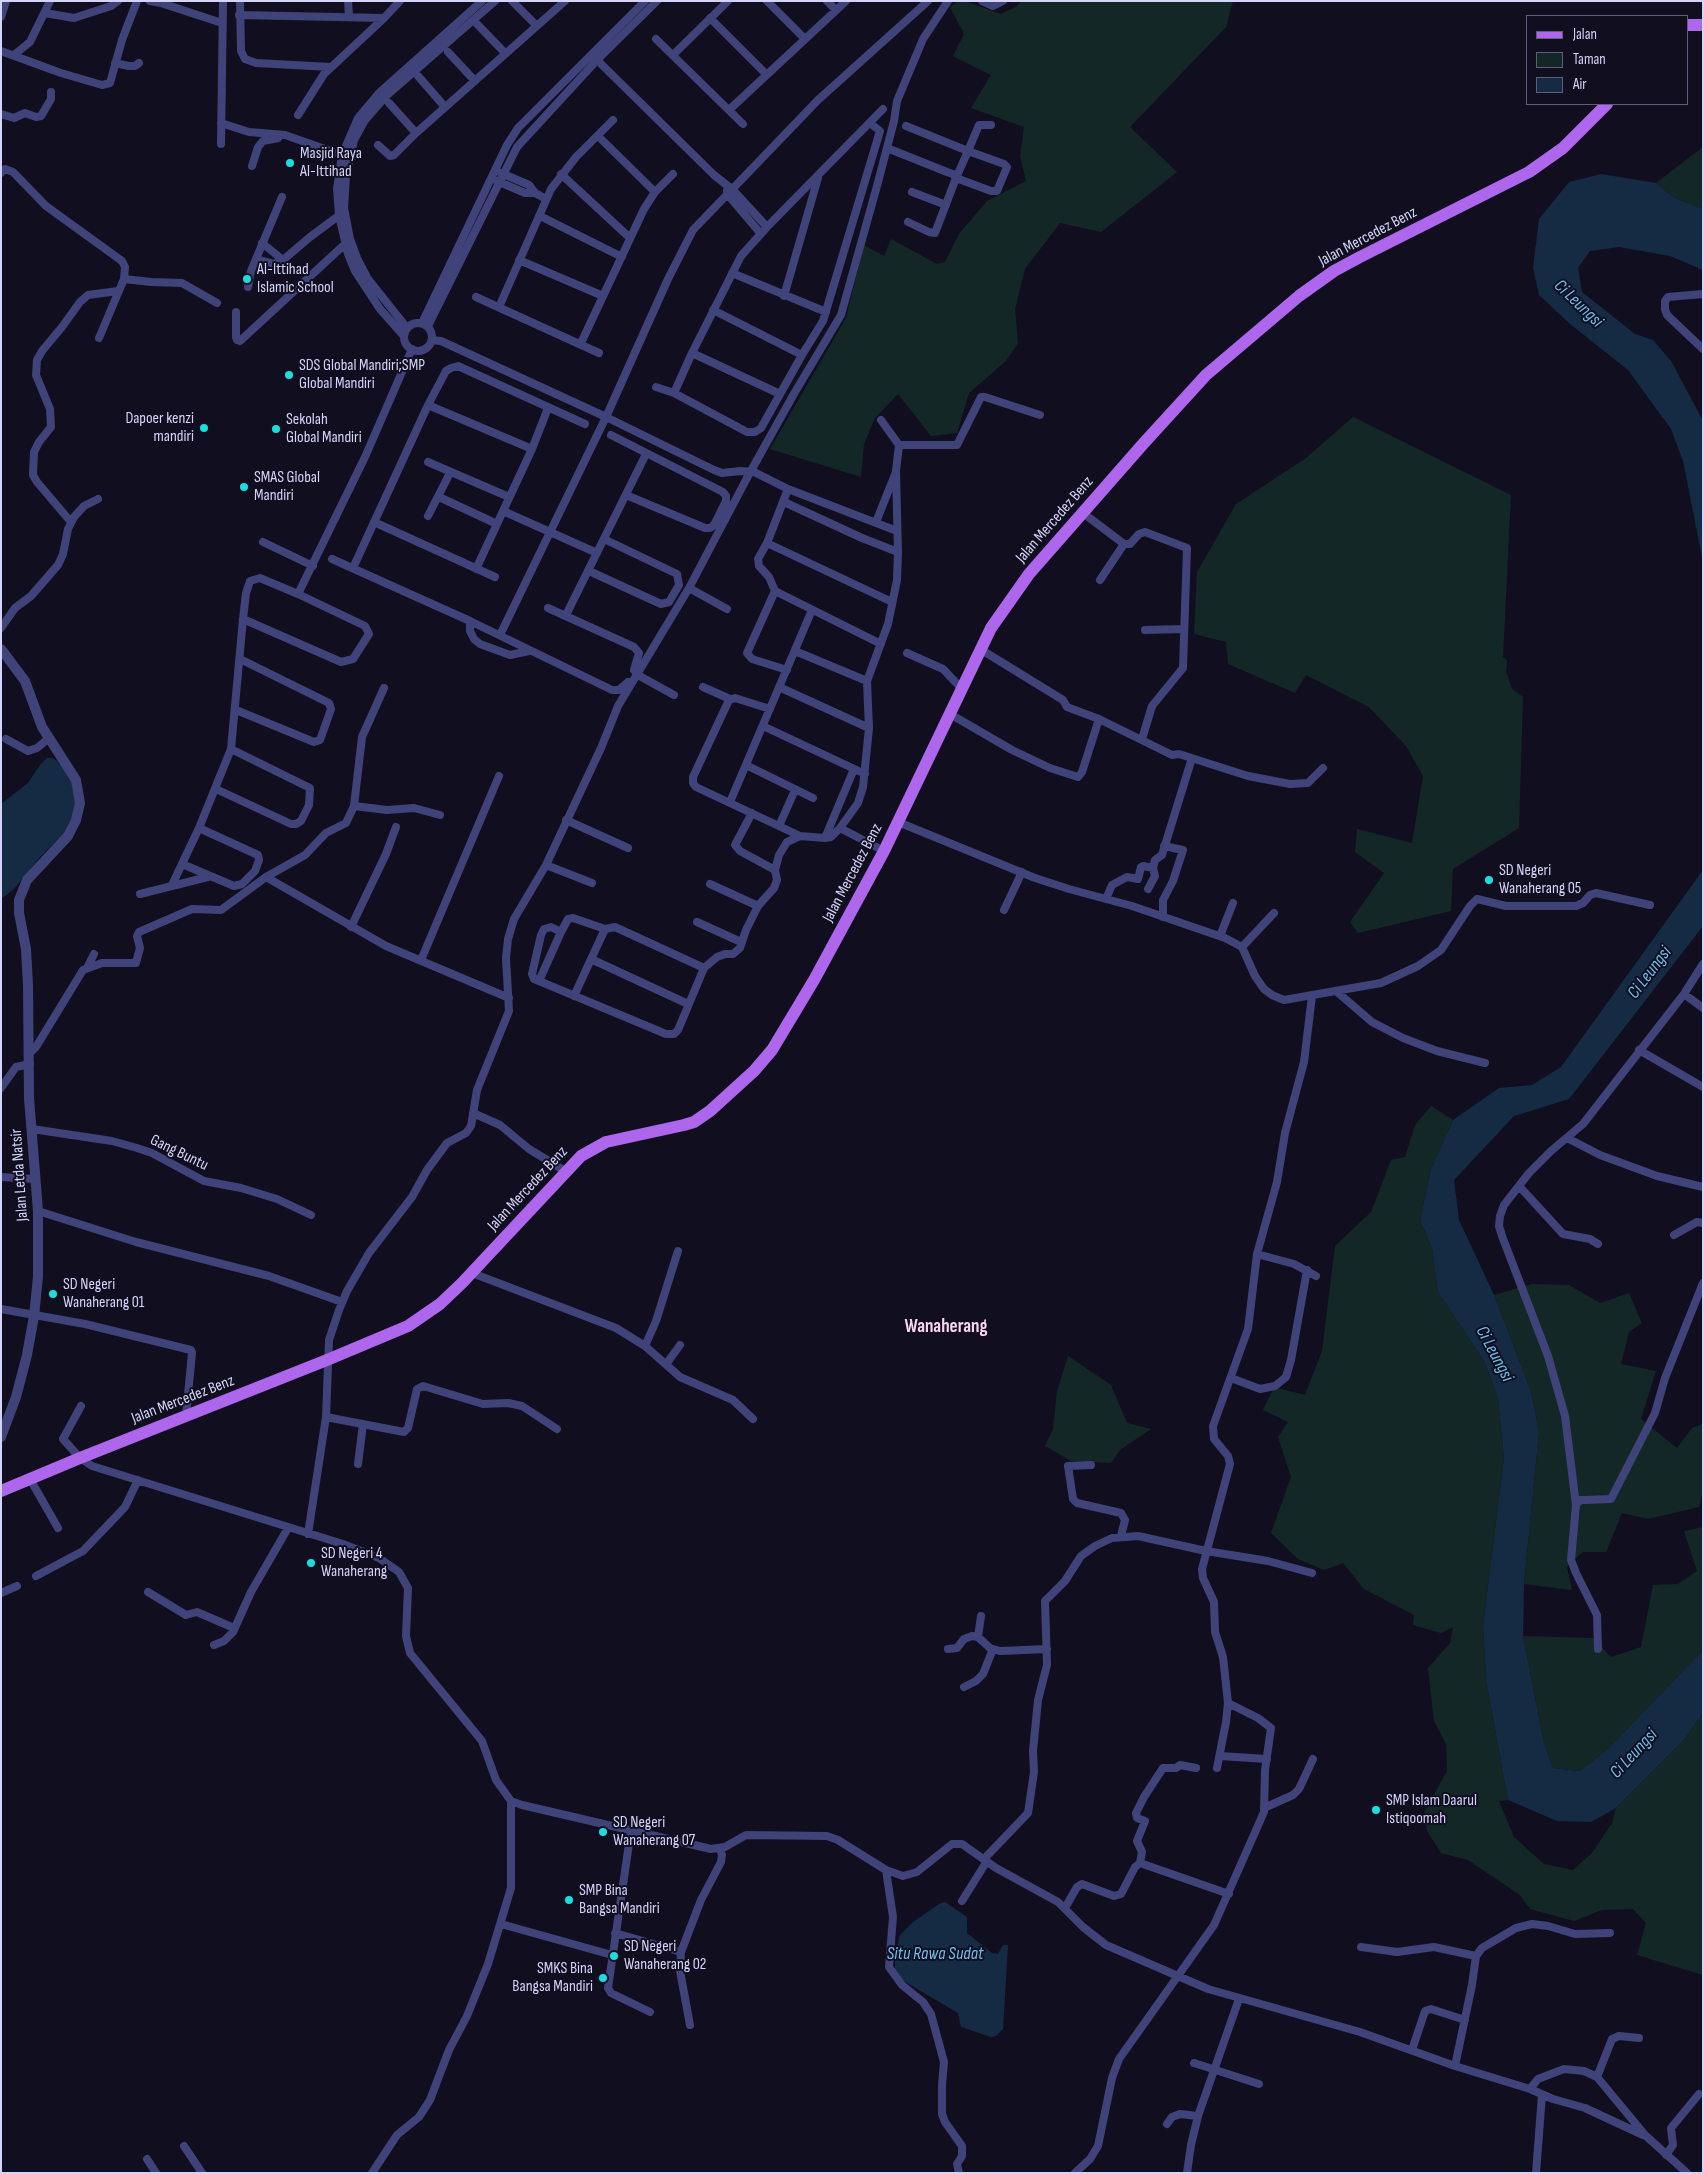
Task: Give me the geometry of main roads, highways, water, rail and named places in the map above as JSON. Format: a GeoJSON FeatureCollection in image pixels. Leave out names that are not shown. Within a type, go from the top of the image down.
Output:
{"type":"FeatureCollection","features":[{"type":"Feature","properties":{"kind":"main road"},"geometry":{"type":"LineString","coordinates":[[1689,25],[1703,25]]}},
{"type":"Feature","properties":{"kind":"main road","name":"Jalan Mercedez Benz"},"geometry":{"type":"LineString","coordinates":[[1,1491],[327,1360],[419,1319],[440,1304],[472,1273],[581,1156],[606,1142],[694,1122],[710,1111],[754,1071],[778,1040],[809,989],[884,851],[991,628],[1014,594],[1083,513],[1206,375],[1299,296],[1334,271],[1529,172],[1563,148],[1606,105]]}},
{"type":"Feature","properties":{"kind":"water","name":"Ci Leungsi"},"geometry":{"type":"Polygon","coordinates":[[[1601,174],[1656,183],[1673,197],[1703,209],[1703,270],[1670,256],[1619,247],[1590,251],[1578,268],[1582,292],[1635,334],[1653,340],[1671,361],[1703,421],[1703,562],[1683,461],[1671,429],[1628,370],[1570,324],[1539,295],[1533,268],[1539,219],[1569,182],[1601,174]]]}},
{"type":"Feature","properties":{"kind":"water"},"geometry":{"type":"Polygon","coordinates":[[[47,758],[57,761],[71,778],[77,795],[74,812],[64,833],[40,857],[14,889],[1,899],[1,804],[28,783],[47,758]]]}},
{"type":"Feature","properties":{"kind":"water","name":"Ci Leungsi"},"geometry":{"type":"Polygon","coordinates":[[[1703,870],[1703,926],[1569,1099],[1514,1116],[1454,1180],[1459,1220],[1494,1295],[1531,1391],[1539,1432],[1524,1584],[1523,1636],[1544,1743],[1553,1768],[1580,1771],[1608,1749],[1703,1650],[1703,1713],[1684,1740],[1616,1808],[1591,1822],[1557,1821],[1508,1800],[1486,1680],[1483,1626],[1504,1458],[1498,1398],[1484,1361],[1438,1292],[1432,1248],[1420,1220],[1431,1169],[1453,1120],[1499,1088],[1532,1085],[1561,1067],[1703,870]]]}},
{"type":"Feature","properties":{"kind":"water","name":"Situ Rawa Sudat"},"geometry":{"type":"Polygon","coordinates":[[[945,1902],[967,1917],[967,1933],[992,1953],[998,1954],[1003,1945],[1008,1945],[1003,2029],[996,2036],[991,2037],[961,2027],[958,2013],[902,1980],[895,1969],[895,1955],[900,1935],[913,1922],[945,1902]]]}},
{"type":"Feature","properties":{"kind":"place","name":"Masjid Raya Al-Ittihad"},"geometry":{"type":"Point","coordinates":[290,163]}},
{"type":"Feature","properties":{"kind":"place","name":"Al-Ittihad Islamic School"},"geometry":{"type":"Point","coordinates":[247,279]}},
{"type":"Feature","properties":{"kind":"place","name":"SDS Global Mandiri;SMP Global Mandiri"},"geometry":{"type":"Point","coordinates":[289,375]}},
{"type":"Feature","properties":{"kind":"place","name":"Dapoer kenzi mandiri"},"geometry":{"type":"Point","coordinates":[204,428]}},
{"type":"Feature","properties":{"kind":"place","name":"Sekolah Global Mandiri"},"geometry":{"type":"Point","coordinates":[276,429]}},
{"type":"Feature","properties":{"kind":"place","name":"SMAS Global Mandiri"},"geometry":{"type":"Point","coordinates":[244,487]}},
{"type":"Feature","properties":{"kind":"place","name":"SD Negeri Wanaherang 05"},"geometry":{"type":"Point","coordinates":[1489,880]}},
{"type":"Feature","properties":{"kind":"place","name":"SD Negeri Wanaherang 01"},"geometry":{"type":"Point","coordinates":[53,1294]}},
{"type":"Feature","properties":{"kind":"place","name":"SD Negeri 4 Wanaherang"},"geometry":{"type":"Point","coordinates":[311,1563]}},
{"type":"Feature","properties":{"kind":"place","name":"SMP Islam Daarul Istiqoomah"},"geometry":{"type":"Point","coordinates":[1376,1810]}},
{"type":"Feature","properties":{"kind":"place","name":"SD Negeri Wanaherang 07"},"geometry":{"type":"Point","coordinates":[603,1832]}},
{"type":"Feature","properties":{"kind":"place","name":"SMP Bina Bangsa Mandiri"},"geometry":{"type":"Point","coordinates":[569,1900]}},
{"type":"Feature","properties":{"kind":"place","name":"SD Negeri Wanaherang 02"},"geometry":{"type":"Point","coordinates":[614,1956]}},
{"type":"Feature","properties":{"kind":"place","name":"SMKS Bina Bangsa Mandiri"},"geometry":{"type":"Point","coordinates":[603,1978]}},
{"type":"Feature","properties":{"kind":"district","name":"Wanaherang"},"geometry":{"type":"Point","coordinates":[946,1327]}}]}
